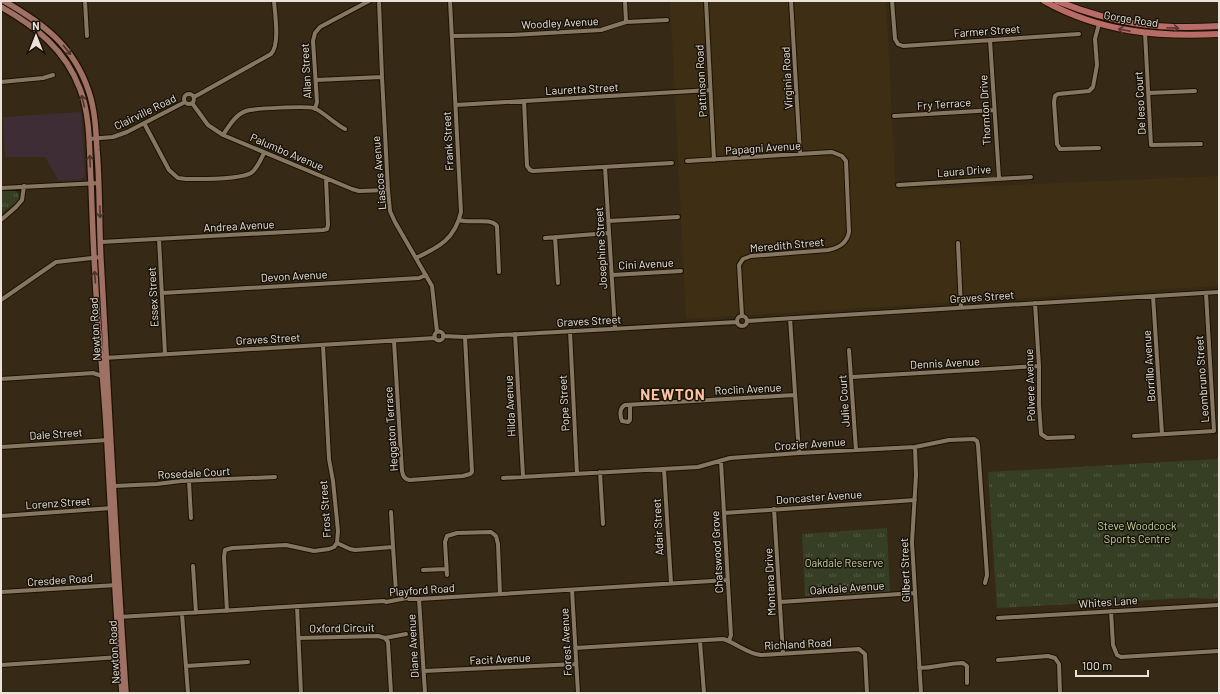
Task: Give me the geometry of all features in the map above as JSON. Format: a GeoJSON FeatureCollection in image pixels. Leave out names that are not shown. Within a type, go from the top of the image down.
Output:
{"type":"FeatureCollection","features":[{"type":"Feature","properties":{"kind":"main road","name":"Newton Road"},"geometry":{"type":"LineString","coordinates":[[4,1],[26,14],[50,32],[64,47],[79,67],[90,94],[97,139],[104,358],[122,693]]}},
{"type":"Feature","properties":{"kind":"main road","name":"Gorge Road"},"geometry":{"type":"LineString","coordinates":[[1044,1],[1065,12],[1099,24],[1145,33],[1173,35],[1219,34]]}},
{"type":"Feature","properties":{"kind":"main road","name":"Gorge Road"},"geometry":{"type":"LineString","coordinates":[[1057,1],[1068,3],[1106,18],[1146,26],[1175,28],[1219,26]]}},
{"type":"Feature","properties":{"kind":"main road","name":"Newton Road"},"geometry":{"type":"LineString","coordinates":[[1,7],[23,20],[51,42],[68,64],[80,88],[84,101],[89,139],[94,258],[104,358],[102,376],[114,486],[113,508]]}},
{"type":"Feature","properties":{"kind":"main road","name":"Newton Road"},"geometry":{"type":"LineString","coordinates":[[121,657],[126,693]]}},
{"type":"Feature","properties":{"kind":"street"},"geometry":{"type":"LineString","coordinates":[[85,1],[87,36]]}},
{"type":"Feature","properties":{"kind":"street"},"geometry":{"type":"LineString","coordinates":[[194,97],[191,94],[187,94],[184,97],[185,102],[189,104],[192,103],[194,101],[194,97],[274,51],[276,39],[274,1]]}},
{"type":"Feature","properties":{"kind":"street","name":"Allan Street"},"geometry":{"type":"LineString","coordinates":[[316,109],[317,102],[313,41],[315,32],[320,27],[369,1]]}},
{"type":"Feature","properties":{"kind":"street","name":"Liascos Avenue"},"geometry":{"type":"LineString","coordinates":[[379,1],[390,211],[433,290],[437,332]]}},
{"type":"Feature","properties":{"kind":"street","name":"Frank Street"},"geometry":{"type":"LineString","coordinates":[[416,258],[444,243],[452,234],[461,212],[450,1]]}},
{"type":"Feature","properties":{"kind":"street"},"geometry":{"type":"LineString","coordinates":[[625,1],[626,22]]}},
{"type":"Feature","properties":{"kind":"street","name":"Pattinson Road"},"geometry":{"type":"LineString","coordinates":[[706,1],[714,160]]}},
{"type":"Feature","properties":{"kind":"street","name":"Virginia Road"},"geometry":{"type":"LineString","coordinates":[[791,1],[800,154]]}},
{"type":"Feature","properties":{"kind":"street","name":"Farmer Street"},"geometry":{"type":"LineString","coordinates":[[892,1],[895,39],[898,44],[903,46],[1079,34]]}},
{"type":"Feature","properties":{"kind":"street"},"geometry":{"type":"LineString","coordinates":[[1065,12],[1068,3]]}},
{"type":"Feature","properties":{"kind":"street","name":"Woodley Avenue"},"geometry":{"type":"LineString","coordinates":[[452,36],[512,35],[601,30],[626,22],[667,20]]}},
{"type":"Feature","properties":{"kind":"street"},"geometry":{"type":"LineString","coordinates":[[1099,24],[1095,39],[1096,65],[1093,87],[1089,91],[1058,94],[1055,96],[1054,102],[1057,144],[1060,149],[1099,148]]}},
{"type":"Feature","properties":{"kind":"street","name":"De Ieso Court"},"geometry":{"type":"LineString","coordinates":[[1145,33],[1151,145],[1201,144]]}},
{"type":"Feature","properties":{"kind":"street","name":"Thornton Drive"},"geometry":{"type":"LineString","coordinates":[[990,40],[999,178]]}},
{"type":"Feature","properties":{"kind":"street"},"geometry":{"type":"LineString","coordinates":[[1,82],[43,78],[53,75]]}},
{"type":"Feature","properties":{"kind":"street"},"geometry":{"type":"LineString","coordinates":[[316,80],[382,77]]}},
{"type":"Feature","properties":{"kind":"street","name":"Lauretta Street"},"geometry":{"type":"LineString","coordinates":[[456,105],[710,90]]}},
{"type":"Feature","properties":{"kind":"street"},"geometry":{"type":"LineString","coordinates":[[1148,93],[1195,91]]}},
{"type":"Feature","properties":{"kind":"street"},"geometry":{"type":"LineString","coordinates":[[524,101],[527,166],[533,172],[672,163]]}},
{"type":"Feature","properties":{"kind":"street","name":"Clairville Road"},"geometry":{"type":"LineString","coordinates":[[89,139],[119,135],[185,102]]}},
{"type":"Feature","properties":{"kind":"street","name":"Palumbo Avenue"},"geometry":{"type":"LineString","coordinates":[[192,103],[208,125],[223,135],[358,191],[388,190]]}},
{"type":"Feature","properties":{"kind":"street"},"geometry":{"type":"LineString","coordinates":[[223,135],[233,120],[246,111],[257,109],[306,107],[316,109],[336,125],[345,129]]}},
{"type":"Feature","properties":{"kind":"street","name":"Fry Terrace"},"geometry":{"type":"LineString","coordinates":[[894,116],[994,110]]}},
{"type":"Feature","properties":{"kind":"street"},"geometry":{"type":"LineString","coordinates":[[144,123],[169,170],[178,178],[186,179],[242,176],[251,173],[255,169],[264,153]]}},
{"type":"Feature","properties":{"kind":"street","name":"Papagni Avenue"},"geometry":{"type":"LineString","coordinates":[[687,161],[832,152],[839,154]]}},
{"type":"Feature","properties":{"kind":"street","name":"Meredith Street"},"geometry":{"type":"LineString","coordinates":[[742,316],[739,265],[743,259],[751,256],[828,250],[838,248],[845,242],[849,232],[846,166],[844,158],[839,154]]}},
{"type":"Feature","properties":{"kind":"street","name":"Josephine Street"},"geometry":{"type":"LineString","coordinates":[[605,167],[615,328]]}},
{"type":"Feature","properties":{"kind":"street","name":"Laura Drive"},"geometry":{"type":"LineString","coordinates":[[898,184],[1031,177]]}},
{"type":"Feature","properties":{"kind":"street","name":"Andrea Avenue"},"geometry":{"type":"LineString","coordinates":[[101,242],[327,229],[326,178]]}},
{"type":"Feature","properties":{"kind":"street"},"geometry":{"type":"LineString","coordinates":[[1,188],[99,183]]}},
{"type":"Feature","properties":{"kind":"street"},"geometry":{"type":"LineString","coordinates":[[1,220],[22,200],[24,186]]}},
{"type":"Feature","properties":{"kind":"street"},"geometry":{"type":"LineString","coordinates":[[608,221],[678,217]]}},
{"type":"Feature","properties":{"kind":"street"},"geometry":{"type":"LineString","coordinates":[[459,220],[466,222],[494,222],[497,226],[499,272]]}},
{"type":"Feature","properties":{"kind":"street"},"geometry":{"type":"LineString","coordinates":[[545,238],[609,233]]}},
{"type":"Feature","properties":{"kind":"street"},"geometry":{"type":"LineString","coordinates":[[555,237],[558,283]]}},
{"type":"Feature","properties":{"kind":"street","name":"Essex Street"},"geometry":{"type":"LineString","coordinates":[[159,239],[165,354]]}},
{"type":"Feature","properties":{"kind":"street"},"geometry":{"type":"LineString","coordinates":[[958,243],[962,308]]}},
{"type":"Feature","properties":{"kind":"street"},"geometry":{"type":"LineString","coordinates":[[1,300],[56,262],[101,257]]}},
{"type":"Feature","properties":{"kind":"street","name":"Cini Avenue"},"geometry":{"type":"LineString","coordinates":[[612,275],[681,271]]}},
{"type":"Feature","properties":{"kind":"street","name":"Devon Avenue"},"geometry":{"type":"LineString","coordinates":[[162,293],[419,278],[426,275]]}},
{"type":"Feature","properties":{"kind":"street","name":"Graves Street"},"geometry":{"type":"LineString","coordinates":[[747,321],[1219,292]]}},
{"type":"Feature","properties":{"kind":"street","name":"Leombruno Street"},"geometry":{"type":"LineString","coordinates":[[1134,436],[1214,431],[1206,293]]}},
{"type":"Feature","properties":{"kind":"street","name":"Borrillo Avenue"},"geometry":{"type":"LineString","coordinates":[[1153,296],[1162,434]]}},
{"type":"Feature","properties":{"kind":"street","name":"Polvere Avenue"},"geometry":{"type":"LineString","coordinates":[[1035,303],[1041,434],[1047,438],[1073,438]]}},
{"type":"Feature","properties":{"kind":"street"},"geometry":{"type":"LineString","coordinates":[[742,316],[745,317],[747,321],[746,325],[743,326],[738,325],[737,322],[737,319],[742,316]]}},
{"type":"Feature","properties":{"kind":"street"},"geometry":{"type":"LineString","coordinates":[[790,318],[798,453]]}},
{"type":"Feature","properties":{"kind":"street","name":"Graves Street"},"geometry":{"type":"LineString","coordinates":[[443,336],[465,337],[737,322]]}},
{"type":"Feature","properties":{"kind":"street","name":"Pope Street"},"geometry":{"type":"LineString","coordinates":[[570,331],[577,474]]}},
{"type":"Feature","properties":{"kind":"street"},"geometry":{"type":"LineString","coordinates":[[437,332],[440,332],[443,336],[440,340],[435,338],[435,334],[437,332]]}},
{"type":"Feature","properties":{"kind":"street","name":"Hilda Avenue"},"geometry":{"type":"LineString","coordinates":[[515,334],[523,476]]}},
{"type":"Feature","properties":{"kind":"street","name":"Heggaton Terrace"},"geometry":{"type":"LineString","coordinates":[[394,341],[402,471],[403,476],[410,480],[463,476],[472,472],[465,337]]}},
{"type":"Feature","properties":{"kind":"street","name":"Graves Street"},"geometry":{"type":"LineString","coordinates":[[104,358],[435,338]]}},
{"type":"Feature","properties":{"kind":"street","name":"Frost Street"},"geometry":{"type":"LineString","coordinates":[[227,611],[224,561],[225,550],[232,548],[286,545],[314,551],[329,549],[334,547],[337,543],[338,531],[333,481],[329,459],[323,345]]}},
{"type":"Feature","properties":{"kind":"street","name":"Julie Court"},"geometry":{"type":"LineString","coordinates":[[849,350],[856,450]]}},
{"type":"Feature","properties":{"kind":"street","name":"Dennis Avenue"},"geometry":{"type":"LineString","coordinates":[[852,377],[1039,366]]}},
{"type":"Feature","properties":{"kind":"street"},"geometry":{"type":"LineString","coordinates":[[1,379],[93,373],[102,376]]}},
{"type":"Feature","properties":{"kind":"street","name":"Roclin Avenue"},"geometry":{"type":"LineString","coordinates":[[630,405],[794,395]]}},
{"type":"Feature","properties":{"kind":"street","name":"Crozier Avenue"},"geometry":{"type":"LineString","coordinates":[[503,478],[698,467],[730,458],[915,446],[949,440],[970,439],[977,441],[979,453],[987,575],[985,583]]}},
{"type":"Feature","properties":{"kind":"street","name":"Dale Street"},"geometry":{"type":"LineString","coordinates":[[1,447],[109,440]]}},
{"type":"Feature","properties":{"kind":"street","name":"Gilbert Street"},"geometry":{"type":"LineString","coordinates":[[915,446],[916,475],[912,542],[921,693]]}},
{"type":"Feature","properties":{"kind":"street","name":"Chatswood Grove"},"geometry":{"type":"LineString","coordinates":[[721,461],[731,635],[729,641]]}},
{"type":"Feature","properties":{"kind":"street","name":"Adair Street"},"geometry":{"type":"LineString","coordinates":[[664,469],[671,583]]}},
{"type":"Feature","properties":{"kind":"street"},"geometry":{"type":"LineString","coordinates":[[600,472],[603,524]]}},
{"type":"Feature","properties":{"kind":"street","name":"Rosedale Court"},"geometry":{"type":"LineString","coordinates":[[114,486],[275,477]]}},
{"type":"Feature","properties":{"kind":"street"},"geometry":{"type":"LineString","coordinates":[[189,481],[191,518]]}},
{"type":"Feature","properties":{"kind":"street","name":"Doncaster Avenue"},"geometry":{"type":"LineString","coordinates":[[724,513],[915,500]]}},
{"type":"Feature","properties":{"kind":"street","name":"Lorenz Street"},"geometry":{"type":"LineString","coordinates":[[1,516],[113,508]]}},
{"type":"Feature","properties":{"kind":"street","name":"Montana Drive"},"geometry":{"type":"LineString","coordinates":[[774,509],[783,654]]}},
{"type":"Feature","properties":{"kind":"street"},"geometry":{"type":"LineString","coordinates":[[391,512],[396,592]]}},
{"type":"Feature","properties":{"kind":"street"},"geometry":{"type":"LineString","coordinates":[[446,575],[445,542],[447,536],[457,533],[494,533],[498,544],[500,594]]}},
{"type":"Feature","properties":{"kind":"street"},"geometry":{"type":"LineString","coordinates":[[337,543],[355,550],[393,547]]}},
{"type":"Feature","properties":{"kind":"street"},"geometry":{"type":"LineString","coordinates":[[193,566],[196,613]]}},
{"type":"Feature","properties":{"kind":"street"},"geometry":{"type":"LineString","coordinates":[[423,570],[446,569]]}},
{"type":"Feature","properties":{"kind":"street","name":"Playford Road"},"geometry":{"type":"LineString","coordinates":[[119,617],[386,602],[407,598],[419,599],[728,580]]}},
{"type":"Feature","properties":{"kind":"street","name":"Cresdee Road"},"geometry":{"type":"LineString","coordinates":[[1,592],[117,585]]}},
{"type":"Feature","properties":{"kind":"street","name":"Forest Avenue"},"geometry":{"type":"LineString","coordinates":[[572,590],[578,693]]}},
{"type":"Feature","properties":{"kind":"street","name":"Oakdale Avenue"},"geometry":{"type":"LineString","coordinates":[[780,602],[915,593]]}},
{"type":"Feature","properties":{"kind":"street","name":"Diane Avenue"},"geometry":{"type":"LineString","coordinates":[[419,599],[425,693]]}},
{"type":"Feature","properties":{"kind":"street","name":"Whites Lane"},"geometry":{"type":"LineString","coordinates":[[998,618],[1219,605]]}},
{"type":"Feature","properties":{"kind":"street","name":"Oxford Circuit"},"geometry":{"type":"LineString","coordinates":[[297,606],[302,693]]}},
{"type":"Feature","properties":{"kind":"street"},"geometry":{"type":"LineString","coordinates":[[1111,611],[1113,646],[1117,655],[1122,657],[1219,651]]}},
{"type":"Feature","properties":{"kind":"street"},"geometry":{"type":"LineString","coordinates":[[182,614],[188,693]]}},
{"type":"Feature","properties":{"kind":"street","name":"Oxford Circuit"},"geometry":{"type":"LineString","coordinates":[[299,638],[378,636],[385,638],[406,634]]}},
{"type":"Feature","properties":{"kind":"street","name":"Oxford Circuit"},"geometry":{"type":"LineString","coordinates":[[385,638],[388,642],[391,693]]}},
{"type":"Feature","properties":{"kind":"street","name":"Richland Road"},"geometry":{"type":"LineString","coordinates":[[576,648],[723,639],[757,655],[859,649],[865,654],[867,693]]}},
{"type":"Feature","properties":{"kind":"street"},"geometry":{"type":"LineString","coordinates":[[700,641],[704,693]]}},
{"type":"Feature","properties":{"kind":"street"},"geometry":{"type":"LineString","coordinates":[[998,660],[1048,656],[1055,658],[1059,664],[1060,693]]}},
{"type":"Feature","properties":{"kind":"street"},"geometry":{"type":"LineString","coordinates":[[1,665],[121,657]]}},
{"type":"Feature","properties":{"kind":"street"},"geometry":{"type":"LineString","coordinates":[[186,666],[248,662]]}},
{"type":"Feature","properties":{"kind":"street"},"geometry":{"type":"LineString","coordinates":[[919,668],[936,667],[949,663],[965,663],[967,666],[967,683]]}},
{"type":"Feature","properties":{"kind":"street","name":"Facit Avenue"},"geometry":{"type":"LineString","coordinates":[[424,671],[576,664]]}},
{"type":"Feature","properties":{"kind":"shaded area"},"geometry":{"type":"Polygon","coordinates":[[[670,1],[886,1],[896,190],[1219,176],[1219,286],[686,319],[670,1]]]}},
{"type":"Feature","properties":{"kind":"shaded area"},"geometry":{"type":"Polygon","coordinates":[[[81,112],[85,176],[80,180],[59,181],[45,157],[5,157],[3,117],[81,112]]]}},
{"type":"Feature","properties":{"kind":"green space"},"geometry":{"type":"Polygon","coordinates":[[[1,191],[15,191],[19,198],[17,202],[1,213],[1,191]]]}},
{"type":"Feature","properties":{"kind":"green space","name":"Steve Woodcock Sports Centre"},"geometry":{"type":"Polygon","coordinates":[[[1219,459],[1219,599],[1189,598],[997,608],[988,472],[1219,459]]]}},
{"type":"Feature","properties":{"kind":"green space","name":"Oakdale Reserve"},"geometry":{"type":"Polygon","coordinates":[[[887,528],[890,592],[805,596],[802,534],[887,528]]]}},
{"type":"Feature","properties":{"kind":"district","name":"NEWTON"},"geometry":{"type":"Point","coordinates":[673,395]}}]}
